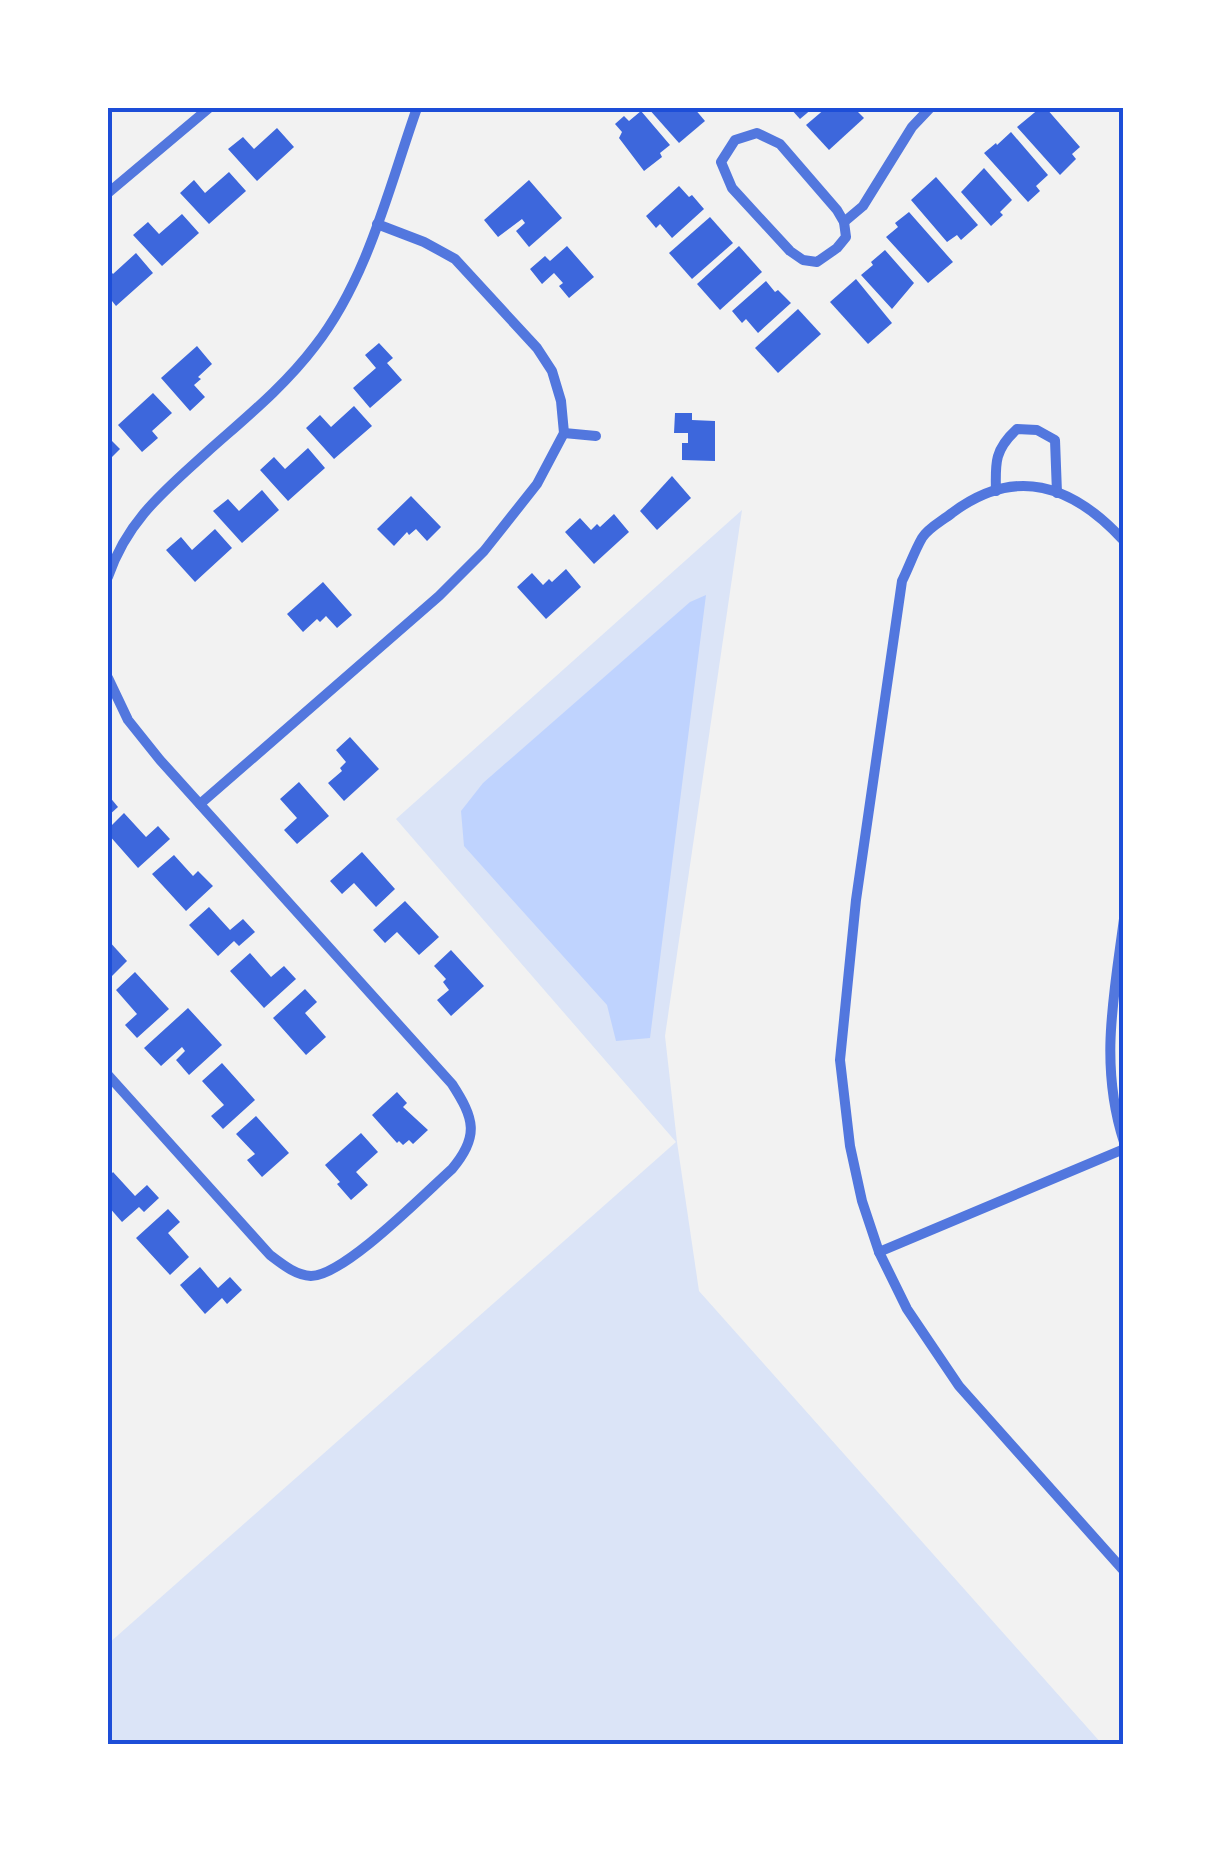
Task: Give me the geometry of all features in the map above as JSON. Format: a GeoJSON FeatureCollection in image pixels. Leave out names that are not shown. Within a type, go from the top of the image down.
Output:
{"type":"FeatureCollection","features":[{"type":"Feature","properties":{"kind":"street"},"geometry":{"type":"LineString","coordinates":[[108,193],[209,108]]}},
{"type":"Feature","properties":{"kind":"street"},"geometry":{"type":"LineString","coordinates":[[108,577],[127,534],[152,502],[272,395],[318,342],[358,273],[418,108]]}},
{"type":"Feature","properties":{"kind":"street"},"geometry":{"type":"LineString","coordinates":[[844,222],[863,206],[912,127],[930,108]]}},
{"type":"Feature","properties":{"kind":"street"},"geometry":{"type":"LineString","coordinates":[[757,133],[780,144],[844,222],[846,237],[838,248],[817,262],[790,252],[732,188],[721,162],[734,140],[757,133]]}},
{"type":"Feature","properties":{"kind":"street"},"geometry":{"type":"LineString","coordinates":[[200,804],[439,596],[484,551],[538,484],[564,433],[552,371],[526,336],[455,259],[376,224]]}},
{"type":"Feature","properties":{"kind":"street"},"geometry":{"type":"LineString","coordinates":[[996,490],[996,465],[1002,443],[1018,429],[1037,430],[1054,440],[1057,493]]}},
{"type":"Feature","properties":{"kind":"street"},"geometry":{"type":"LineString","coordinates":[[564,433],[596,436]]}},
{"type":"Feature","properties":{"kind":"street"},"geometry":{"type":"LineString","coordinates":[[1124,540],[1105,520],[1071,497],[1021,484],[974,496],[924,535],[902,582],[856,900],[840,1060],[850,1146],[862,1201],[879,1252],[907,1310],[959,1386],[1124,1572]]}},
{"type":"Feature","properties":{"kind":"street"},"geometry":{"type":"LineString","coordinates":[[108,678],[128,720],[160,760],[452,1084],[467,1107],[472,1130],[467,1152],[423,1195],[350,1260],[330,1272],[310,1276],[286,1268],[270,1255],[108,1075]]}},
{"type":"Feature","properties":{"kind":"street"},"geometry":{"type":"LineString","coordinates":[[879,1252],[1124,1145],[1110,1090],[1110,1028],[1124,919]]}},
{"type":"Feature","properties":{"kind":"shaded area"},"geometry":{"type":"Polygon","coordinates":[[[742,510],[665,1036],[699,1291],[1102,1744],[108,1744],[108,1644],[676,1142],[396,819],[742,510]]]}},
{"type":"Feature","properties":{"kind":"water"},"geometry":{"type":"Polygon","coordinates":[[[706,595],[650,1038],[616,1041],[607,1005],[464,846],[461,811],[483,783],[690,602],[706,595]]]}},
{"type":"Feature","properties":{"kind":"building"},"geometry":{"type":"Polygon","coordinates":[[[648,108],[694,108],[705,121],[679,143],[648,108]]]}},
{"type":"Feature","properties":{"kind":"building"},"geometry":{"type":"Polygon","coordinates":[[[790,108],[813,108],[800,119],[790,108]]]}},
{"type":"Feature","properties":{"kind":"building"},"geometry":{"type":"Polygon","coordinates":[[[826,108],[854,108],[864,118],[829,150],[806,125],[826,108]]]}},
{"type":"Feature","properties":{"kind":"building"},"geometry":{"type":"Polygon","coordinates":[[[1040,108],[1046,108],[1080,147],[1072,154],[1076,159],[1060,175],[1017,127],[1040,108]]]}},
{"type":"Feature","properties":{"kind":"building"},"geometry":{"type":"Polygon","coordinates":[[[641,111],[670,145],[644,171],[619,138],[622,132],[615,124],[624,116],[629,121],[641,111]]]}},
{"type":"Feature","properties":{"kind":"building"},"geometry":{"type":"Polygon","coordinates":[[[277,128],[294,147],[257,181],[228,149],[243,137],[254,149],[277,128]]]}},
{"type":"Feature","properties":{"kind":"building"},"geometry":{"type":"Polygon","coordinates":[[[1011,132],[1048,175],[1036,186],[1040,191],[1028,202],[984,153],[1011,132]]]}},
{"type":"Feature","properties":{"kind":"building"},"geometry":{"type":"Polygon","coordinates":[[[984,168],[1012,200],[991,226],[961,192],[984,168]]]}},
{"type":"Feature","properties":{"kind":"building"},"geometry":{"type":"Polygon","coordinates":[[[229,172],[246,191],[209,224],[180,193],[194,180],[205,193],[229,172]]]}},
{"type":"Feature","properties":{"kind":"building"},"geometry":{"type":"Polygon","coordinates":[[[936,177],[978,225],[961,240],[957,235],[947,242],[911,200],[936,177]]]}},
{"type":"Feature","properties":{"kind":"building"},"geometry":{"type":"Polygon","coordinates":[[[529,180],[562,218],[529,247],[516,231],[525,223],[522,219],[498,237],[484,220],[529,180]]]}},
{"type":"Feature","properties":{"kind":"building"},"geometry":{"type":"Polygon","coordinates":[[[679,186],[704,209],[672,238],[646,216],[679,186]]]}},
{"type":"Feature","properties":{"kind":"building"},"geometry":{"type":"Polygon","coordinates":[[[909,212],[953,262],[928,283],[886,237],[909,212]]]}},
{"type":"Feature","properties":{"kind":"building"},"geometry":{"type":"Polygon","coordinates":[[[182,214],[199,233],[162,266],[133,235],[148,222],[159,234],[182,214]]]}},
{"type":"Feature","properties":{"kind":"building"},"geometry":{"type":"Polygon","coordinates":[[[710,217],[733,243],[692,279],[669,253],[710,217]]]}},
{"type":"Feature","properties":{"kind":"building"},"geometry":{"type":"Polygon","coordinates":[[[567,246],[594,277],[569,298],[554,273],[542,284],[530,269],[545,256],[550,261],[567,246]]]}},
{"type":"Feature","properties":{"kind":"building"},"geometry":{"type":"Polygon","coordinates":[[[739,246],[762,272],[720,310],[697,284],[739,246]]]}},
{"type":"Feature","properties":{"kind":"building"},"geometry":{"type":"Polygon","coordinates":[[[885,250],[914,283],[892,309],[861,275],[885,250]]]}},
{"type":"Feature","properties":{"kind":"building"},"geometry":{"type":"Polygon","coordinates":[[[136,253],[153,273],[116,306],[108,296],[108,268],[113,274],[136,253]]]}},
{"type":"Feature","properties":{"kind":"building"},"geometry":{"type":"Polygon","coordinates":[[[856,279],[892,323],[868,344],[830,302],[856,279]]]}},
{"type":"Feature","properties":{"kind":"building"},"geometry":{"type":"Polygon","coordinates":[[[766,281],[791,303],[758,333],[732,311],[766,281]]]}},
{"type":"Feature","properties":{"kind":"building"},"geometry":{"type":"Polygon","coordinates":[[[798,309],[821,334],[778,373],[755,348],[798,309]]]}},
{"type":"Feature","properties":{"kind":"building"},"geometry":{"type":"Polygon","coordinates":[[[379,343],[393,358],[387,363],[402,380],[370,408],[353,388],[376,368],[365,355],[379,343]]]}},
{"type":"Feature","properties":{"kind":"building"},"geometry":{"type":"Polygon","coordinates":[[[197,346],[212,364],[194,385],[205,397],[190,411],[161,378],[197,346]]]}},
{"type":"Feature","properties":{"kind":"building"},"geometry":{"type":"Polygon","coordinates":[[[153,393],[172,413],[152,431],[158,438],[142,452],[118,425],[153,393]]]}},
{"type":"Feature","properties":{"kind":"building"},"geometry":{"type":"Polygon","coordinates":[[[354,406],[372,426],[334,459],[306,428],[320,415],[331,427],[354,406]]]}},
{"type":"Feature","properties":{"kind":"building"},"geometry":{"type":"Polygon","coordinates":[[[675,413],[692,413],[692,420],[715,421],[715,461],[682,460],[682,443],[688,443],[688,433],[674,433],[675,413]]]}},
{"type":"Feature","properties":{"kind":"building"},"geometry":{"type":"Polygon","coordinates":[[[108,437],[120,449],[108,461],[108,437]]]}},
{"type":"Feature","properties":{"kind":"building"},"geometry":{"type":"Polygon","coordinates":[[[308,448],[325,468],[288,501],[260,470],[274,457],[285,469],[308,448]]]}},
{"type":"Feature","properties":{"kind":"building"},"geometry":{"type":"Polygon","coordinates":[[[672,476],[691,498],[657,530],[640,511],[672,476]]]}},
{"type":"Feature","properties":{"kind":"building"},"geometry":{"type":"Polygon","coordinates":[[[262,490],[279,510],[242,543],[213,511],[228,499],[239,511],[262,490]]]}},
{"type":"Feature","properties":{"kind":"building"},"geometry":{"type":"Polygon","coordinates":[[[411,496],[441,527],[427,541],[416,529],[409,535],[407,532],[394,546],[377,529],[411,496]]]}},
{"type":"Feature","properties":{"kind":"building"},"geometry":{"type":"Polygon","coordinates":[[[614,514],[629,532],[594,564],[565,532],[580,518],[591,530],[614,514]]]}},
{"type":"Feature","properties":{"kind":"building"},"geometry":{"type":"Polygon","coordinates":[[[215,529],[232,548],[195,582],[166,550],[181,537],[192,550],[215,529]]]}},
{"type":"Feature","properties":{"kind":"building"},"geometry":{"type":"Polygon","coordinates":[[[566,569],[581,587],[546,619],[517,587],[532,573],[543,585],[566,569]]]}},
{"type":"Feature","properties":{"kind":"building"},"geometry":{"type":"Polygon","coordinates":[[[323,582],[352,615],[337,628],[326,616],[320,622],[317,619],[303,632],[287,614],[323,582]]]}},
{"type":"Feature","properties":{"kind":"building"},"geometry":{"type":"Polygon","coordinates":[[[350,737],[379,769],[344,801],[328,783],[342,771],[340,768],[346,762],[336,750],[350,737]]]}},
{"type":"Feature","properties":{"kind":"building"},"geometry":{"type":"Polygon","coordinates":[[[299,782],[329,816],[297,844],[284,830],[297,818],[280,799],[299,782]]]}},
{"type":"Feature","properties":{"kind":"building"},"geometry":{"type":"Polygon","coordinates":[[[108,795],[118,807],[108,816],[108,795]]]}},
{"type":"Feature","properties":{"kind":"building"},"geometry":{"type":"Polygon","coordinates":[[[124,813],[146,837],[158,826],[170,839],[138,868],[108,834],[108,829],[124,813]]]}},
{"type":"Feature","properties":{"kind":"building"},"geometry":{"type":"Polygon","coordinates":[[[362,852],[395,889],[376,907],[354,883],[342,894],[330,881],[362,852]]]}},
{"type":"Feature","properties":{"kind":"building"},"geometry":{"type":"Polygon","coordinates":[[[174,855],[193,876],[198,871],[213,886],[186,911],[152,874],[174,855]]]}},
{"type":"Feature","properties":{"kind":"building"},"geometry":{"type":"Polygon","coordinates":[[[405,901],[439,937],[419,955],[397,932],[385,943],[373,930],[405,901]]]}},
{"type":"Feature","properties":{"kind":"building"},"geometry":{"type":"Polygon","coordinates":[[[209,907],[230,930],[243,919],[255,932],[239,946],[234,941],[218,956],[189,925],[209,907]]]}},
{"type":"Feature","properties":{"kind":"building"},"geometry":{"type":"Polygon","coordinates":[[[108,940],[127,961],[108,980],[108,940]]]}},
{"type":"Feature","properties":{"kind":"building"},"geometry":{"type":"Polygon","coordinates":[[[451,950],[484,986],[451,1016],[437,1000],[449,990],[443,982],[446,979],[434,966],[451,950]]]}},
{"type":"Feature","properties":{"kind":"building"},"geometry":{"type":"Polygon","coordinates":[[[250,953],[271,977],[284,966],[296,979],[264,1008],[230,971],[250,953]]]}},
{"type":"Feature","properties":{"kind":"building"},"geometry":{"type":"Polygon","coordinates":[[[135,972],[169,1009],[137,1038],[125,1025],[137,1014],[116,990],[135,972]]]}},
{"type":"Feature","properties":{"kind":"building"},"geometry":{"type":"Polygon","coordinates":[[[305,989],[317,1002],[305,1013],[326,1037],[306,1055],[273,1018],[305,989]]]}},
{"type":"Feature","properties":{"kind":"building"},"geometry":{"type":"Polygon","coordinates":[[[188,1008],[222,1045],[189,1075],[176,1060],[185,1051],[182,1047],[161,1066],[144,1048],[188,1008]]]}},
{"type":"Feature","properties":{"kind":"building"},"geometry":{"type":"Polygon","coordinates":[[[222,1063],[255,1100],[223,1129],[211,1116],[224,1105],[202,1081],[222,1063]]]}},
{"type":"Feature","properties":{"kind":"building"},"geometry":{"type":"Polygon","coordinates":[[[397,1092],[407,1103],[403,1107],[428,1130],[413,1144],[409,1140],[403,1145],[397,1143],[372,1115],[397,1092]]]}},
{"type":"Feature","properties":{"kind":"building"},"geometry":{"type":"Polygon","coordinates":[[[256,1116],[289,1153],[262,1177],[247,1160],[255,1154],[236,1134],[256,1116]]]}},
{"type":"Feature","properties":{"kind":"building"},"geometry":{"type":"Polygon","coordinates":[[[361,1133],[378,1152],[356,1172],[368,1185],[351,1200],[325,1165],[361,1133]]]}},
{"type":"Feature","properties":{"kind":"building"},"geometry":{"type":"Polygon","coordinates":[[[113,1172],[135,1196],[147,1185],[159,1198],[144,1212],[139,1207],[122,1222],[108,1206],[108,1178],[113,1172]]]}},
{"type":"Feature","properties":{"kind":"building"},"geometry":{"type":"Polygon","coordinates":[[[168,1209],[180,1222],[168,1233],[189,1257],[170,1275],[136,1238],[168,1209]]]}},
{"type":"Feature","properties":{"kind":"building"},"geometry":{"type":"Polygon","coordinates":[[[200,1267],[218,1288],[230,1277],[242,1290],[227,1304],[222,1298],[205,1314],[180,1285],[200,1267]]]}}]}
